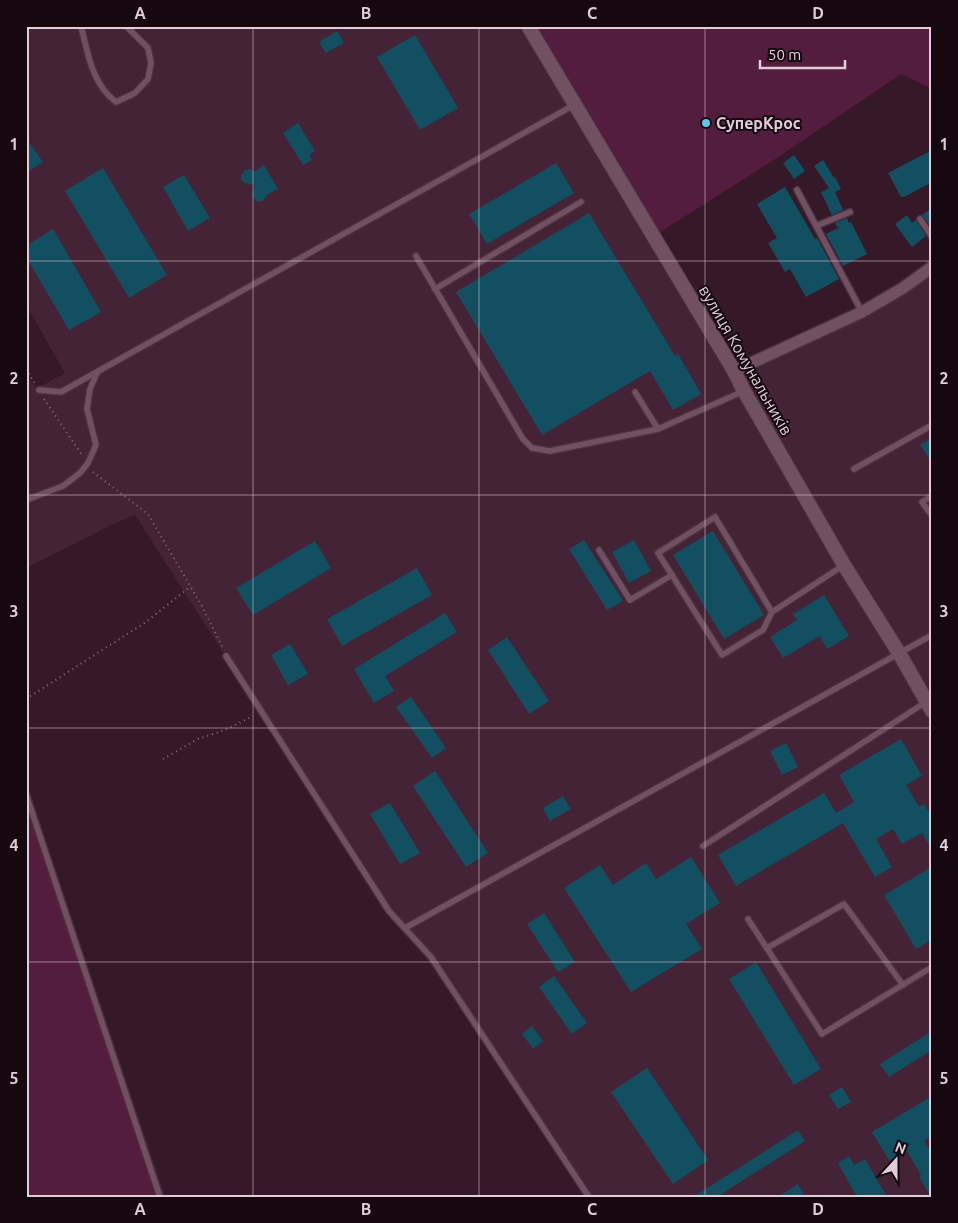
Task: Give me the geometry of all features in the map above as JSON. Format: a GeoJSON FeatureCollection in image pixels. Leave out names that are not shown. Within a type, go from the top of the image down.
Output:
{"type":"FeatureCollection","features":[{"type":"Feature","properties":{"kind":"street","name":"вулиця Комунальників"},"geometry":{"type":"LineString","coordinates":[[528,26],[734,371],[844,564],[929,706]]}},
{"type":"Feature","properties":{"kind":"street"},"geometry":{"type":"LineString","coordinates":[[734,371],[862,312],[903,288],[932,267]]}},
{"type":"Feature","properties":{"kind":"lane"},"geometry":{"type":"LineString","coordinates":[[81,26],[93,72],[105,94],[116,102],[135,93],[148,79],[151,63],[148,48],[126,26]]}},
{"type":"Feature","properties":{"kind":"lane"},"geometry":{"type":"LineString","coordinates":[[39,390],[61,392],[575,105]]}},
{"type":"Feature","properties":{"kind":"lane"},"geometry":{"type":"LineString","coordinates":[[797,190],[862,312]]}},
{"type":"Feature","properties":{"kind":"lane"},"geometry":{"type":"LineString","coordinates":[[435,289],[581,202]]}},
{"type":"Feature","properties":{"kind":"lane"},"geometry":{"type":"LineString","coordinates":[[816,226],[850,212]]}},
{"type":"Feature","properties":{"kind":"lane"},"geometry":{"type":"LineString","coordinates":[[920,219],[932,237]]}},
{"type":"Feature","properties":{"kind":"lane"},"geometry":{"type":"LineString","coordinates":[[416,256],[523,439],[532,448],[550,451],[658,428],[744,391]]}},
{"type":"Feature","properties":{"kind":"lane"},"geometry":{"type":"LineString","coordinates":[[26,500],[63,486],[80,474],[88,463],[96,445],[87,410],[90,389],[97,372]]}},
{"type":"Feature","properties":{"kind":"lane"},"geometry":{"type":"LineString","coordinates":[[635,392],[658,428]]}},
{"type":"Feature","properties":{"kind":"lane"},"geometry":{"type":"LineString","coordinates":[[854,469],[932,424]]}},
{"type":"Feature","properties":{"kind":"lane"},"geometry":{"type":"LineString","coordinates":[[932,496],[922,502],[932,516]]}},
{"type":"Feature","properties":{"kind":"lane"},"geometry":{"type":"LineString","coordinates":[[772,612],[715,517],[658,553],[722,655],[763,630],[772,612],[844,564]]}},
{"type":"Feature","properties":{"kind":"lane"},"geometry":{"type":"LineString","coordinates":[[599,550],[630,600],[672,575]]}},
{"type":"Feature","properties":{"kind":"lane"},"geometry":{"type":"LineString","coordinates":[[405,928],[932,635]]}},
{"type":"Feature","properties":{"kind":"lane"},"geometry":{"type":"LineString","coordinates":[[226,656],[389,911],[431,957],[589,1197]]}},
{"type":"Feature","properties":{"kind":"lane"},"geometry":{"type":"LineString","coordinates":[[703,846],[929,706]]}},
{"type":"Feature","properties":{"kind":"lane"},"geometry":{"type":"LineString","coordinates":[[26,794],[160,1197]]}},
{"type":"Feature","properties":{"kind":"lane"},"geometry":{"type":"LineString","coordinates":[[767,948],[844,904],[903,985]]}},
{"type":"Feature","properties":{"kind":"lane"},"geometry":{"type":"LineString","coordinates":[[748,919],[822,1034],[932,966]]}},
{"type":"Feature","properties":{"kind":"path"},"geometry":{"type":"LineString","coordinates":[[61,424],[94,472],[148,514],[191,586],[226,656]]}},
{"type":"Feature","properties":{"kind":"path"},"geometry":{"type":"LineString","coordinates":[[26,699],[146,622],[191,586]]}},
{"type":"Feature","properties":{"kind":"path"},"geometry":{"type":"LineString","coordinates":[[163,759],[198,739],[225,730],[262,711]]}},
{"type":"Feature","properties":{"kind":"shaded area"},"geometry":{"type":"Polygon","coordinates":[[[26,26],[526,26],[732,374],[810,340],[932,268],[932,1197],[586,1197],[431,957],[389,911],[135,515],[115,523],[26,568],[26,374],[36,389],[65,373],[26,305],[26,26]]]}},
{"type":"Feature","properties":{"kind":"shaded area","name":"СуперКрос"},"geometry":{"type":"Polygon","coordinates":[[[526,26],[932,26],[932,89],[901,74],[780,156],[651,238],[526,26]]]}},
{"type":"Feature","properties":{"kind":"shaded area"},"geometry":{"type":"Polygon","coordinates":[[[26,781],[165,1197],[26,1197],[26,781]]]}},
{"type":"Feature","properties":{"kind":"building"},"geometry":{"type":"Polygon","coordinates":[[[337,31],[344,43],[326,53],[319,42],[337,31]]]}},
{"type":"Feature","properties":{"kind":"building"},"geometry":{"type":"Polygon","coordinates":[[[415,35],[458,108],[420,130],[377,57],[415,35]]]}},
{"type":"Feature","properties":{"kind":"building"},"geometry":{"type":"Polygon","coordinates":[[[298,123],[315,151],[309,155],[312,160],[303,165],[283,133],[298,123]]]}},
{"type":"Feature","properties":{"kind":"building"},"geometry":{"type":"Polygon","coordinates":[[[26,138],[43,162],[26,173],[26,138]]]}},
{"type":"Feature","properties":{"kind":"building"},"geometry":{"type":"Polygon","coordinates":[[[932,150],[932,182],[901,197],[888,173],[932,150]]]}},
{"type":"Feature","properties":{"kind":"building"},"geometry":{"type":"Polygon","coordinates":[[[794,155],[805,171],[794,179],[783,163],[794,155]]]}},
{"type":"Feature","properties":{"kind":"building"},"geometry":{"type":"Polygon","coordinates":[[[823,160],[841,189],[835,192],[843,210],[832,215],[821,192],[829,188],[814,166],[823,160]]]}},
{"type":"Feature","properties":{"kind":"building"},"geometry":{"type":"Polygon","coordinates":[[[556,163],[574,193],[487,244],[469,214],[556,163]]]}},
{"type":"Feature","properties":{"kind":"building"},"geometry":{"type":"Polygon","coordinates":[[[264,165],[278,189],[268,194],[263,201],[258,202],[252,196],[255,185],[244,183],[241,175],[245,170],[255,171],[264,165]]]}},
{"type":"Feature","properties":{"kind":"building"},"geometry":{"type":"Polygon","coordinates":[[[103,168],[167,275],[129,298],[65,191],[103,168]]]}},
{"type":"Feature","properties":{"kind":"building"},"geometry":{"type":"Polygon","coordinates":[[[184,175],[210,218],[188,231],[163,187],[184,175]]]}},
{"type":"Feature","properties":{"kind":"building"},"geometry":{"type":"Polygon","coordinates":[[[785,187],[815,239],[817,238],[839,279],[806,297],[790,269],[785,272],[768,243],[777,238],[757,204],[785,187]]]}},
{"type":"Feature","properties":{"kind":"building"},"geometry":{"type":"Polygon","coordinates":[[[932,208],[932,228],[922,215],[932,208]]]}},
{"type":"Feature","properties":{"kind":"building"},"geometry":{"type":"Polygon","coordinates":[[[589,213],[675,356],[678,354],[701,394],[673,410],[650,371],[542,435],[456,292],[589,213]]]}},
{"type":"Feature","properties":{"kind":"building"},"geometry":{"type":"Polygon","coordinates":[[[907,215],[912,223],[916,220],[926,236],[912,247],[895,224],[907,215]]]}},
{"type":"Feature","properties":{"kind":"building"},"geometry":{"type":"Polygon","coordinates":[[[847,218],[849,223],[851,222],[867,254],[843,266],[826,234],[838,228],[835,223],[847,218]]]}},
{"type":"Feature","properties":{"kind":"building"},"geometry":{"type":"Polygon","coordinates":[[[53,229],[101,312],[69,330],[26,257],[26,246],[53,229]]]}},
{"type":"Feature","properties":{"kind":"building"},"geometry":{"type":"Polygon","coordinates":[[[932,438],[932,463],[920,445],[932,438]]]}},
{"type":"Feature","properties":{"kind":"building"},"geometry":{"type":"Polygon","coordinates":[[[713,531],[764,615],[724,639],[673,555],[713,531]]]}},
{"type":"Feature","properties":{"kind":"building"},"geometry":{"type":"Polygon","coordinates":[[[584,540],[623,601],[607,610],[569,549],[584,540]]]}},
{"type":"Feature","properties":{"kind":"building"},"geometry":{"type":"Polygon","coordinates":[[[634,540],[651,571],[629,583],[612,552],[634,540]]]}},
{"type":"Feature","properties":{"kind":"building"},"geometry":{"type":"Polygon","coordinates":[[[315,541],[331,568],[253,615],[236,588],[315,541]]]}},
{"type":"Feature","properties":{"kind":"building"},"geometry":{"type":"Polygon","coordinates":[[[417,568],[432,595],[342,646],[327,619],[417,568]]]}},
{"type":"Feature","properties":{"kind":"building"},"geometry":{"type":"Polygon","coordinates":[[[824,595],[849,636],[827,649],[820,636],[783,658],[770,637],[797,620],[793,614],[824,595]]]}},
{"type":"Feature","properties":{"kind":"building"},"geometry":{"type":"Polygon","coordinates":[[[445,613],[457,632],[385,676],[394,691],[374,703],[354,669],[445,613]]]}},
{"type":"Feature","properties":{"kind":"building"},"geometry":{"type":"Polygon","coordinates":[[[507,637],[549,701],[529,714],[488,650],[507,637]]]}},
{"type":"Feature","properties":{"kind":"building"},"geometry":{"type":"Polygon","coordinates":[[[290,644],[308,674],[288,685],[271,655],[290,644]]]}},
{"type":"Feature","properties":{"kind":"building"},"geometry":{"type":"Polygon","coordinates":[[[411,697],[446,748],[432,758],[396,707],[411,697]]]}},
{"type":"Feature","properties":{"kind":"building"},"geometry":{"type":"Polygon","coordinates":[[[901,739],[922,776],[906,785],[919,807],[924,804],[932,817],[932,850],[922,833],[902,844],[893,829],[876,839],[892,867],[875,877],[843,823],[736,886],[718,855],[824,793],[836,813],[854,802],[839,775],[901,739]]]}},
{"type":"Feature","properties":{"kind":"building"},"geometry":{"type":"Polygon","coordinates":[[[786,743],[798,767],[782,775],[770,751],[786,743]]]}},
{"type":"Feature","properties":{"kind":"building"},"geometry":{"type":"Polygon","coordinates":[[[435,771],[488,853],[466,867],[413,786],[435,771]]]}},
{"type":"Feature","properties":{"kind":"building"},"geometry":{"type":"Polygon","coordinates":[[[563,796],[571,809],[550,821],[543,808],[563,796]]]}},
{"type":"Feature","properties":{"kind":"building"},"geometry":{"type":"Polygon","coordinates":[[[390,803],[420,853],[400,864],[370,814],[390,803]]]}},
{"type":"Feature","properties":{"kind":"building"},"geometry":{"type":"Polygon","coordinates":[[[691,857],[720,903],[686,924],[702,949],[631,992],[564,888],[600,865],[613,885],[646,863],[656,879],[691,857]]]}},
{"type":"Feature","properties":{"kind":"building"},"geometry":{"type":"Polygon","coordinates":[[[932,867],[932,940],[916,949],[884,895],[932,867]]]}},
{"type":"Feature","properties":{"kind":"building"},"geometry":{"type":"Polygon","coordinates":[[[544,913],[575,962],[558,972],[527,924],[544,913]]]}},
{"type":"Feature","properties":{"kind":"building"},"geometry":{"type":"Polygon","coordinates":[[[756,962],[821,1069],[794,1085],[729,979],[756,962]]]}},
{"type":"Feature","properties":{"kind":"building"},"geometry":{"type":"Polygon","coordinates":[[[554,976],[587,1023],[572,1034],[539,987],[554,976]]]}},
{"type":"Feature","properties":{"kind":"building"},"geometry":{"type":"Polygon","coordinates":[[[532,1026],[543,1041],[533,1049],[522,1034],[532,1026]]]}},
{"type":"Feature","properties":{"kind":"building"},"geometry":{"type":"Polygon","coordinates":[[[932,1031],[932,1050],[889,1077],[880,1064],[932,1031]]]}},
{"type":"Feature","properties":{"kind":"building"},"geometry":{"type":"Polygon","coordinates":[[[647,1068],[708,1160],[673,1184],[611,1092],[647,1068]]]}},
{"type":"Feature","properties":{"kind":"building"},"geometry":{"type":"Polygon","coordinates":[[[842,1087],[851,1102],[838,1109],[829,1095],[842,1087]]]}},
{"type":"Feature","properties":{"kind":"building"},"geometry":{"type":"Polygon","coordinates":[[[932,1096],[932,1136],[924,1141],[932,1154],[931,1197],[907,1151],[890,1162],[872,1132],[932,1096]]]}},
{"type":"Feature","properties":{"kind":"building"},"geometry":{"type":"Polygon","coordinates":[[[798,1130],[805,1141],[717,1197],[693,1197],[798,1130]]]}},
{"type":"Feature","properties":{"kind":"building"},"geometry":{"type":"Polygon","coordinates":[[[849,1156],[854,1165],[865,1159],[887,1197],[857,1197],[838,1163],[849,1156]]]}},
{"type":"Feature","properties":{"kind":"building"},"geometry":{"type":"Polygon","coordinates":[[[798,1184],[805,1197],[778,1197],[798,1184]]]}},
{"type":"Feature","properties":{"kind":"place","name":"СуперКрос"},"geometry":{"type":"Point","coordinates":[706,123]}}]}
